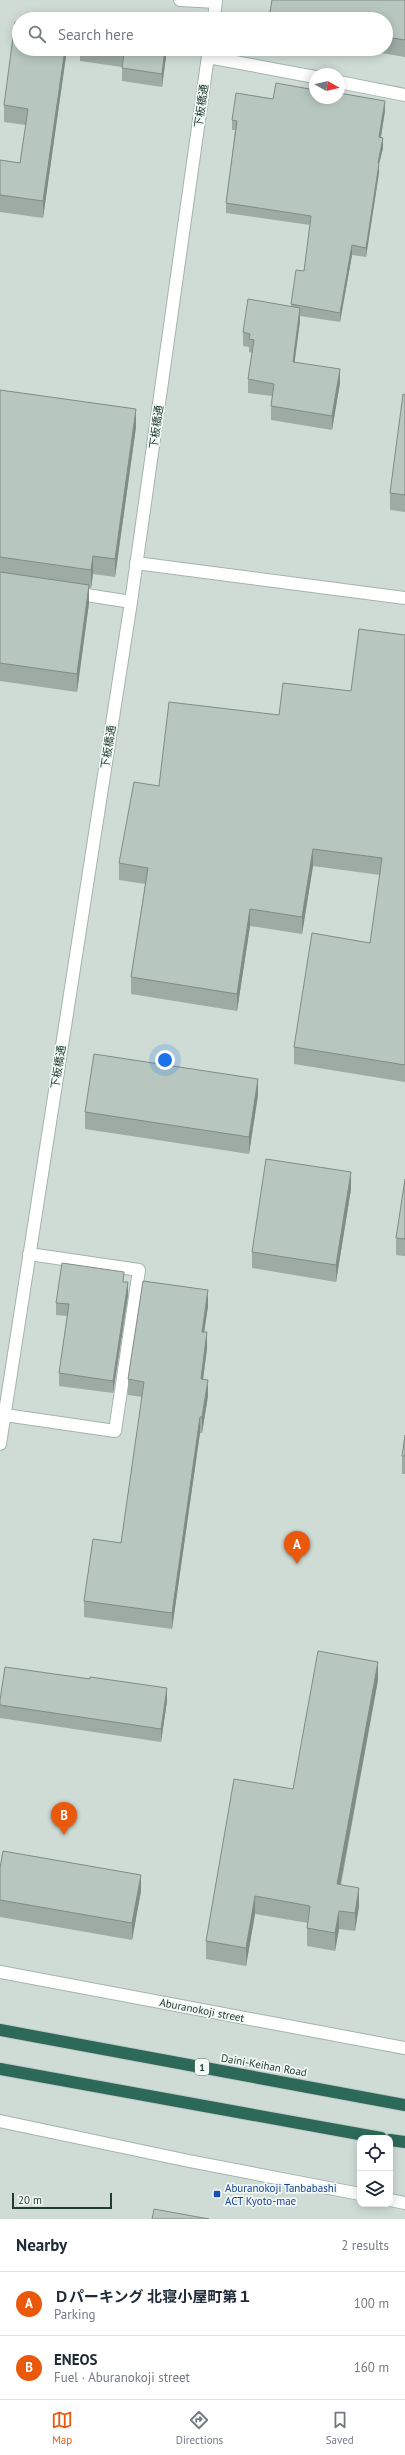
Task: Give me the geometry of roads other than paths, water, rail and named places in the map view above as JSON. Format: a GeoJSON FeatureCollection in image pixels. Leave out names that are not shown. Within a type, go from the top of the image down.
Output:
{"type":"FeatureCollection","features":[{"type":"Feature","properties":{"kind":"highway","name":"Daini-Keihan Road"},"geometry":{"type":"LineString","coordinates":[[0,2030],[405,2105]]}},
{"type":"Feature","properties":{"kind":"highway"},"geometry":{"type":"LineString","coordinates":[[0,2070],[364,2135]]}},
{"type":"Feature","properties":{"kind":"highway"},"geometry":{"type":"LineString","coordinates":[[393,2140],[405,2142]]}},
{"type":"Feature","properties":{"kind":"street"},"geometry":{"type":"LineString","coordinates":[[180,0],[216,1],[215,12]]}},
{"type":"Feature","properties":{"kind":"street","name":"下板橋通"},"geometry":{"type":"LineString","coordinates":[[0,1444],[136,563],[209,56]]}},
{"type":"Feature","properties":{"kind":"street"},"geometry":{"type":"LineString","coordinates":[[222,56],[309,76]]}},
{"type":"Feature","properties":{"kind":"street"},"geometry":{"type":"LineString","coordinates":[[345,83],[405,94]]}},
{"type":"Feature","properties":{"kind":"street"},"geometry":{"type":"LineString","coordinates":[[136,563],[405,598]]}},
{"type":"Feature","properties":{"kind":"street"},"geometry":{"type":"LineString","coordinates":[[61,592],[130,602]]}},
{"type":"Feature","properties":{"kind":"street"},"geometry":{"type":"LineString","coordinates":[[5,1415],[115,1431],[139,1270],[30,1254]]}},
{"type":"Feature","properties":{"kind":"street","name":"Aburanokoji street"},"geometry":{"type":"LineString","coordinates":[[0,1972],[405,2048]]}},
{"type":"Feature","properties":{"kind":"street"},"geometry":{"type":"LineString","coordinates":[[0,2121],[189,2161],[357,2193]]}},
{"type":"Feature","properties":{"kind":"street"},"geometry":{"type":"LineString","coordinates":[[393,2201],[405,2203]]}},
{"type":"Feature","properties":{"kind":"place","name":"Ｄパーキング 北寝小屋町第１"},"geometry":{"type":"Point","coordinates":[297,1564]}},
{"type":"Feature","properties":{"kind":"place","name":"ENEOS"},"geometry":{"type":"Point","coordinates":[64,1835]}},
{"type":"Feature","properties":{"kind":"place","name":"Aburanokoji Tanbabashi ACT Kyoto-mae"},"geometry":{"type":"Point","coordinates":[217,2194]}}]}
